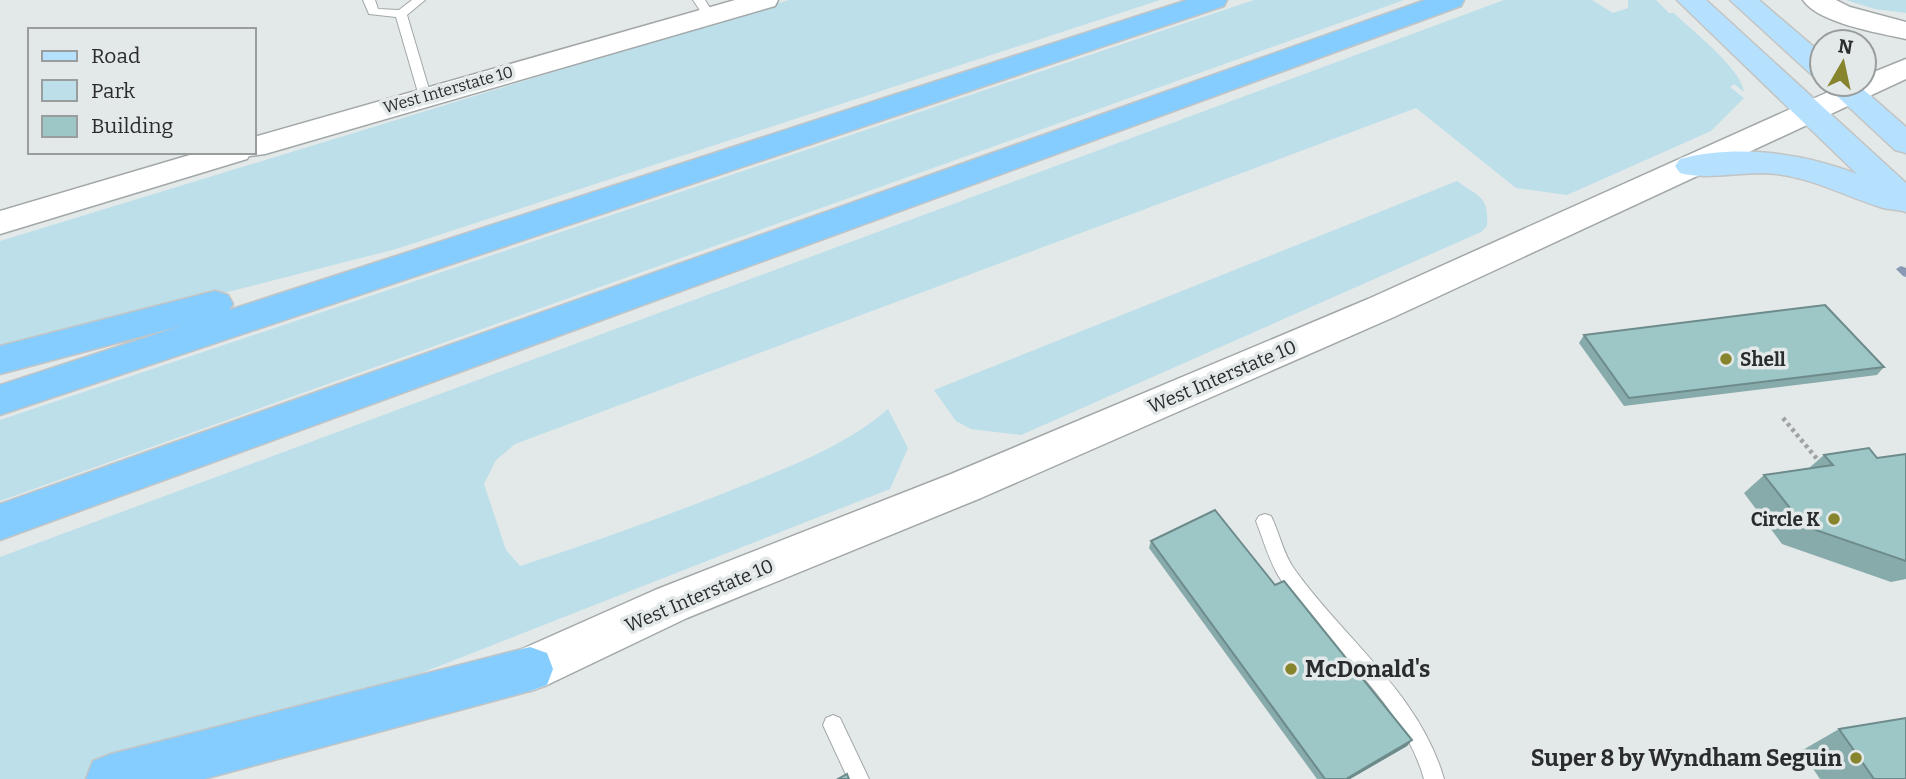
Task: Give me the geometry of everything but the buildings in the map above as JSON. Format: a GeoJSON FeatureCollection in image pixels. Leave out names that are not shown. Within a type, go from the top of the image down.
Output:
{"type":"FeatureCollection","features":[{"type":"Feature","properties":{"kind":"highway"},"geometry":{"type":"LineString","coordinates":[[0,400],[1214,0]]}},
{"type":"Feature","properties":{"kind":"highway"},"geometry":{"type":"LineString","coordinates":[[0,522],[1451,0]]}},
{"type":"Feature","properties":{"kind":"highway"},"geometry":{"type":"LineString","coordinates":[[0,360],[536,222]]}},
{"type":"Feature","properties":{"kind":"highway"},"geometry":{"type":"LineString","coordinates":[[111,779],[530,668]]}},
{"type":"Feature","properties":{"kind":"main road"},"geometry":{"type":"LineString","coordinates":[[1690,0],[1906,201]]}},
{"type":"Feature","properties":{"kind":"main road"},"geometry":{"type":"LineString","coordinates":[[1743,0],[1808,57]]}},
{"type":"Feature","properties":{"kind":"main road"},"geometry":{"type":"LineString","coordinates":[[1855,98],[1906,144]]}},
{"type":"Feature","properties":{"kind":"main road"},"geometry":{"type":"LineString","coordinates":[[1691,166],[1737,161],[1803,166],[1831,174],[1906,207]]}},
{"type":"Feature","properties":{"kind":"street","name":"West Interstate 10"},"geometry":{"type":"LineString","coordinates":[[256,146],[704,8],[765,0]]}},
{"type":"Feature","properties":{"kind":"street"},"geometry":{"type":"LineString","coordinates":[[1816,0],[1840,13],[1906,31]]}},
{"type":"Feature","properties":{"kind":"street","name":"West Interstate 10"},"geometry":{"type":"LineString","coordinates":[[1878,78],[1906,68]]}},
{"type":"Feature","properties":{"kind":"street","name":"West Interstate 10"},"geometry":{"type":"LineString","coordinates":[[530,668],[671,604],[989,477],[1381,308],[1811,112],[1832,98]]}},
{"type":"Feature","properties":{"kind":"street"},"geometry":{"type":"LineString","coordinates":[[0,223],[229,154]]}},
{"type":"Feature","properties":{"kind":"lane"},"geometry":{"type":"LineString","coordinates":[[369,0],[373,12],[401,14],[419,0]]}},
{"type":"Feature","properties":{"kind":"lane"},"geometry":{"type":"LineString","coordinates":[[401,14],[425,96]]}},
{"type":"Feature","properties":{"kind":"lane"},"geometry":{"type":"LineString","coordinates":[[1265,521],[1286,574],[1416,731],[1432,764],[1434,779]]}},
{"type":"Feature","properties":{"kind":"lane"},"geometry":{"type":"LineString","coordinates":[[833,725],[859,779]]}},
{"type":"Feature","properties":{"kind":"path"},"geometry":{"type":"LineString","coordinates":[[1783,418],[1827,471]]}},
{"type":"Feature","properties":{"kind":"green space"},"geometry":{"type":"Polygon","coordinates":[[[789,0],[1160,0],[396,249],[0,350],[0,241],[789,0]]]}},
{"type":"Feature","properties":{"kind":"green space"},"geometry":{"type":"Polygon","coordinates":[[[1254,0],[1404,0],[0,501],[0,420],[1254,0]]]}},
{"type":"Feature","properties":{"kind":"green space"},"geometry":{"type":"Polygon","coordinates":[[[1504,0],[1592,0],[1613,13],[1628,8],[1628,0],[1656,0],[1703,39],[1735,72],[1744,92],[1734,84],[1730,87],[1744,98],[1711,131],[1567,195],[1516,188],[1416,108],[515,444],[496,460],[484,484],[506,550],[520,566],[663,517],[784,469],[839,443],[888,409],[908,448],[890,489],[269,733],[126,779],[0,779],[0,557],[1504,0]]]}},
{"type":"Feature","properties":{"kind":"green space"},"geometry":{"type":"Polygon","coordinates":[[[1846,0],[1906,0],[1906,13],[1875,9],[1846,0]]]}},
{"type":"Feature","properties":{"kind":"green space"},"geometry":{"type":"Polygon","coordinates":[[[1457,181],[1477,194],[1484,203],[1487,226],[1481,232],[1021,435],[971,429],[956,421],[934,390],[1457,181]]]}},
{"type":"Feature","properties":{"kind":"waterway"},"geometry":{"type":"LineString","coordinates":[[1901,269],[1906,274]]}},
{"type":"Feature","properties":{"kind":"place","name":"Shell"},"geometry":{"type":"Point","coordinates":[1726,359]}},
{"type":"Feature","properties":{"kind":"place","name":"Circle K"},"geometry":{"type":"Point","coordinates":[1834,519]}},
{"type":"Feature","properties":{"kind":"place","name":"McDonald's"},"geometry":{"type":"Point","coordinates":[1291,669]}},
{"type":"Feature","properties":{"kind":"place","name":"Super 8 by Wyndham Seguin"},"geometry":{"type":"Point","coordinates":[1856,758]}}]}
